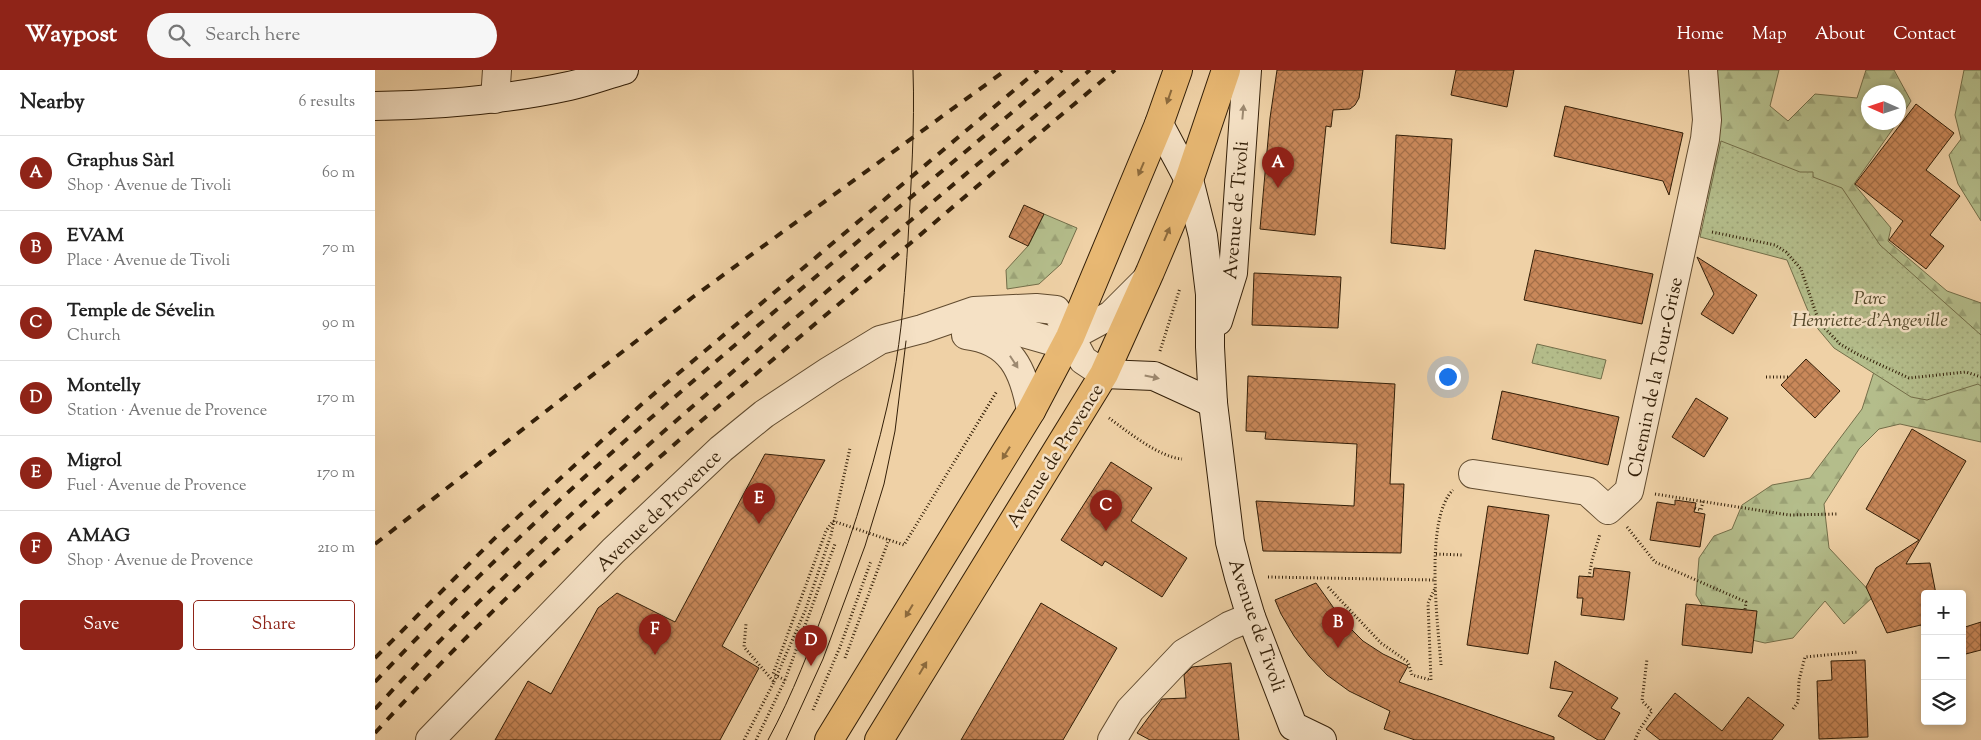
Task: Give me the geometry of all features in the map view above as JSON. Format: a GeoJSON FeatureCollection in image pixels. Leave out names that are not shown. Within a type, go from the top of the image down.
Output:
{"type":"FeatureCollection","features":[{"type":"Feature","properties":{"kind":"main road"},"geometry":{"type":"LineString","coordinates":[[829,740],[1031,411],[1070,337],[1159,124],[1179,70]]}},
{"type":"Feature","properties":{"kind":"main road","name":"Avenue de Tivoli"},"geometry":{"type":"LineString","coordinates":[[1189,180],[1226,70]]}},
{"type":"Feature","properties":{"kind":"main road","name":"Avenue de Provence"},"geometry":{"type":"LineString","coordinates":[[879,740],[1104,374],[1189,180]]}},
{"type":"Feature","properties":{"kind":"street"},"geometry":{"type":"LineString","coordinates":[[495,99],[497,70]]}},
{"type":"Feature","properties":{"kind":"street"},"geometry":{"type":"LineString","coordinates":[[375,106],[426,105],[495,99],[570,86],[624,70]]}},
{"type":"Feature","properties":{"kind":"street","name":"Avenue de Tivoli"},"geometry":{"type":"LineString","coordinates":[[1210,347],[1233,272],[1247,70]]}},
{"type":"Feature","properties":{"kind":"street","name":"Chemin de la Tour-Grise"},"geometry":{"type":"LineString","coordinates":[[1608,510],[1629,491],[1687,227],[1705,139],[1707,120],[1703,70]]}},
{"type":"Feature","properties":{"kind":"street","name":"Avenue de Tivoli"},"geometry":{"type":"LineString","coordinates":[[1159,124],[1189,180],[1203,236],[1210,294],[1213,403],[1230,542],[1251,618],[1291,733]]}},
{"type":"Feature","properties":{"kind":"street","name":"Avenue de Provence"},"geometry":{"type":"LineString","coordinates":[[430,740],[613,551],[721,449],[764,414],[829,371],[880,340],[922,329],[974,323],[1009,329],[1048,340],[1070,337],[1111,315],[1147,278]]}},
{"type":"Feature","properties":{"kind":"street","name":"Avenue de Provence"},"geometry":{"type":"LineString","coordinates":[[922,329],[971,335],[1001,346],[1015,361],[1027,389],[1031,411]]}},
{"type":"Feature","properties":{"kind":"street","name":"Avenue de Provence"},"geometry":{"type":"LineString","coordinates":[[1070,337],[1083,360],[1104,374]]}},
{"type":"Feature","properties":{"kind":"street"},"geometry":{"type":"LineString","coordinates":[[1104,374],[1154,376],[1213,403]]}},
{"type":"Feature","properties":{"kind":"street"},"geometry":{"type":"LineString","coordinates":[[1473,474],[1587,491],[1608,510]]}},
{"type":"Feature","properties":{"kind":"street"},"geometry":{"type":"LineString","coordinates":[[1112,740],[1130,710],[1184,653],[1229,626],[1251,618]]}},
{"type":"Feature","properties":{"kind":"street"},"geometry":{"type":"LineString","coordinates":[[1291,733],[1322,740]]}},
{"type":"Feature","properties":{"kind":"path"},"geometry":{"type":"LineString","coordinates":[[1687,227],[1770,244],[1785,252],[1801,269],[1819,322],[1840,344],[1857,354],[1909,378],[1966,372],[1981,377]]}},
{"type":"Feature","properties":{"kind":"path"},"geometry":{"type":"LineString","coordinates":[[1159,354],[1183,279]]}},
{"type":"Feature","properties":{"kind":"path"},"geometry":{"type":"LineString","coordinates":[[1767,377],[1789,378]]}},
{"type":"Feature","properties":{"kind":"path"},"geometry":{"type":"LineString","coordinates":[[833,521],[904,544],[1002,383]]}},
{"type":"Feature","properties":{"kind":"path"},"geometry":{"type":"LineString","coordinates":[[1106,415],[1144,442],[1175,458],[1182,459]]}},
{"type":"Feature","properties":{"kind":"path"},"geometry":{"type":"LineString","coordinates":[[744,740],[774,682],[805,611],[831,535],[850,448]]}},
{"type":"Feature","properties":{"kind":"path"},"geometry":{"type":"LineString","coordinates":[[1441,665],[1435,588],[1438,518],[1441,506],[1449,493],[1473,474]]}},
{"type":"Feature","properties":{"kind":"path"},"geometry":{"type":"LineString","coordinates":[[1629,491],[1789,515],[1837,514]]}},
{"type":"Feature","properties":{"kind":"path"},"geometry":{"type":"LineString","coordinates":[[1695,508],[1701,510],[1703,501]]}},
{"type":"Feature","properties":{"kind":"path"},"geometry":{"type":"LineString","coordinates":[[1589,577],[1592,560],[1608,510],[1632,531],[1655,562],[1746,602],[1745,610]]}},
{"type":"Feature","properties":{"kind":"path"},"geometry":{"type":"LineString","coordinates":[[785,680],[773,674],[826,532],[833,521]]}},
{"type":"Feature","properties":{"kind":"path"},"geometry":{"type":"LineString","coordinates":[[842,666],[889,539]]}},
{"type":"Feature","properties":{"kind":"path"},"geometry":{"type":"LineString","coordinates":[[756,740],[785,680],[835,544]]}},
{"type":"Feature","properties":{"kind":"path"},"geometry":{"type":"LineString","coordinates":[[1436,554],[1463,555]]}},
{"type":"Feature","properties":{"kind":"path"},"geometry":{"type":"LineString","coordinates":[[811,714],[840,647],[871,561]]}},
{"type":"Feature","properties":{"kind":"path"},"geometry":{"type":"LineString","coordinates":[[1260,577],[1435,580]]}},
{"type":"Feature","properties":{"kind":"path"},"geometry":{"type":"LineString","coordinates":[[1328,588],[1381,643],[1408,662],[1412,675],[1431,680],[1428,603],[1435,588]]}},
{"type":"Feature","properties":{"kind":"path"},"geometry":{"type":"LineString","coordinates":[[746,624],[743,648],[774,682]]}},
{"type":"Feature","properties":{"kind":"path"},"geometry":{"type":"LineString","coordinates":[[1793,709],[1798,702],[1799,680],[1805,657],[1858,652]]}},
{"type":"Feature","properties":{"kind":"path"},"geometry":{"type":"LineString","coordinates":[[1635,740],[1652,712],[1642,701],[1647,659]]}},
{"type":"Feature","properties":{"kind":"green space"},"geometry":{"type":"Polygon","coordinates":[[[1713,70],[1779,70],[1770,106],[1788,121],[1815,94],[1857,98],[1861,86],[1861,130],[1892,130],[1854,184],[1891,228],[1888,241],[1947,291],[1981,303],[1981,442],[1900,424],[1879,429],[1859,449],[1824,504],[1829,548],[1874,596],[1844,624],[1825,601],[1793,638],[1765,643],[1717,632],[1696,595],[1699,558],[1714,536],[1732,529],[1742,505],[1772,485],[1810,478],[1862,409],[1880,353],[1865,284],[1717,209],[1704,194],[1713,70]]]}},
{"type":"Feature","properties":{"kind":"green space"},"geometry":{"type":"Polygon","coordinates":[[[1866,70],[1894,70],[1902,85],[1861,85],[1866,70]]]}},
{"type":"Feature","properties":{"kind":"green space"},"geometry":{"type":"Polygon","coordinates":[[[1964,70],[1981,70],[1981,221],[1958,184],[1949,155],[1961,139],[1955,115],[1964,70]]]}},
{"type":"Feature","properties":{"kind":"green space"},"geometry":{"type":"Polygon","coordinates":[[[1906,92],[1911,101],[1906,109],[1906,92]]]}},
{"type":"Feature","properties":{"kind":"green space","name":"Parc Henriette-d'Angeville"},"geometry":{"type":"Polygon","coordinates":[[[1721,141],[1800,172],[1813,172],[1813,177],[1842,188],[1880,245],[1981,335],[1981,386],[1978,384],[1927,400],[1911,397],[1834,348],[1813,323],[1787,260],[1700,237],[1721,141]]]}},
{"type":"Feature","properties":{"kind":"green space"},"geometry":{"type":"Polygon","coordinates":[[[1044,214],[1077,228],[1061,264],[1039,284],[1007,289],[1006,270],[1028,246],[1044,214]]]}},
{"type":"Feature","properties":{"kind":"green space"},"geometry":{"type":"Polygon","coordinates":[[[1537,344],[1606,360],[1601,379],[1532,363],[1537,344]]]}},
{"type":"Feature","properties":{"kind":"building"},"geometry":{"type":"Polygon","coordinates":[[[1277,70],[1363,70],[1359,98],[1355,105],[1350,109],[1333,110],[1331,127],[1326,126],[1315,235],[1260,229],[1270,118],[1277,70]]]}},
{"type":"Feature","properties":{"kind":"building"},"geometry":{"type":"Polygon","coordinates":[[[1456,70],[1514,70],[1507,107],[1451,95],[1456,70]]]}},
{"type":"Feature","properties":{"kind":"building"},"geometry":{"type":"Polygon","coordinates":[[[1916,104],[1954,133],[1926,170],[1960,196],[1930,235],[1944,246],[1926,269],[1889,240],[1903,221],[1855,184],[1896,130],[1906,130],[1906,117],[1916,104]]]}},
{"type":"Feature","properties":{"kind":"building"},"geometry":{"type":"Polygon","coordinates":[[[1565,106],[1683,133],[1669,195],[1663,181],[1554,156],[1565,106]]]}},
{"type":"Feature","properties":{"kind":"building"},"geometry":{"type":"Polygon","coordinates":[[[1396,135],[1452,139],[1445,249],[1391,243],[1396,135]]]}},
{"type":"Feature","properties":{"kind":"building"},"geometry":{"type":"Polygon","coordinates":[[[1024,205],[1044,214],[1028,246],[1009,237],[1024,205]]]}},
{"type":"Feature","properties":{"kind":"building"},"geometry":{"type":"Polygon","coordinates":[[[1535,250],[1653,274],[1642,324],[1524,300],[1535,250]]]}},
{"type":"Feature","properties":{"kind":"building"},"geometry":{"type":"Polygon","coordinates":[[[1697,257],[1757,295],[1733,334],[1701,314],[1714,294],[1697,257]]]}},
{"type":"Feature","properties":{"kind":"building"},"geometry":{"type":"Polygon","coordinates":[[[1254,273],[1341,277],[1338,328],[1252,325],[1254,273]]]}},
{"type":"Feature","properties":{"kind":"building"},"geometry":{"type":"Polygon","coordinates":[[[1806,359],[1840,391],[1815,418],[1781,385],[1806,359]]]}},
{"type":"Feature","properties":{"kind":"building"},"geometry":{"type":"Polygon","coordinates":[[[1248,376],[1395,384],[1390,484],[1404,484],[1401,553],[1263,551],[1256,501],[1354,506],[1357,444],[1265,439],[1266,432],[1246,431],[1248,376]]]}},
{"type":"Feature","properties":{"kind":"building"},"geometry":{"type":"Polygon","coordinates":[[[1502,391],[1619,417],[1608,465],[1492,439],[1502,391]]]}},
{"type":"Feature","properties":{"kind":"building"},"geometry":{"type":"Polygon","coordinates":[[[1696,398],[1728,418],[1704,457],[1672,437],[1696,398]]]}},
{"type":"Feature","properties":{"kind":"building"},"geometry":{"type":"Polygon","coordinates":[[[1912,429],[1966,461],[1906,564],[1930,563],[1935,590],[1921,590],[1921,625],[1887,633],[1866,587],[1876,568],[1919,540],[1866,509],[1912,429]]]}},
{"type":"Feature","properties":{"kind":"building"},"geometry":{"type":"Polygon","coordinates":[[[765,454],[825,460],[722,646],[759,668],[720,740],[495,740],[528,681],[551,694],[598,608],[617,593],[675,622],[765,454]]]}},
{"type":"Feature","properties":{"kind":"building"},"geometry":{"type":"Polygon","coordinates":[[[1111,462],[1152,488],[1131,521],[1187,558],[1162,597],[1105,561],[1102,566],[1061,540],[1111,462]]]}},
{"type":"Feature","properties":{"kind":"building"},"geometry":{"type":"Polygon","coordinates":[[[1675,500],[1696,503],[1694,512],[1705,514],[1700,547],[1650,540],[1657,502],[1675,505],[1675,500]]]}},
{"type":"Feature","properties":{"kind":"building"},"geometry":{"type":"Polygon","coordinates":[[[1488,506],[1549,515],[1528,654],[1467,645],[1488,506]]]}},
{"type":"Feature","properties":{"kind":"building"},"geometry":{"type":"Polygon","coordinates":[[[1594,568],[1630,572],[1624,620],[1581,615],[1583,598],[1577,598],[1579,576],[1593,577],[1594,568]]]}},
{"type":"Feature","properties":{"kind":"building"},"geometry":{"type":"Polygon","coordinates":[[[1316,583],[1343,621],[1363,641],[1383,654],[1408,666],[1399,682],[1554,737],[1554,740],[1415,740],[1384,729],[1390,711],[1349,691],[1327,675],[1309,656],[1281,614],[1275,600],[1316,583]]]}},
{"type":"Feature","properties":{"kind":"building"},"geometry":{"type":"Polygon","coordinates":[[[1041,603],[1117,648],[1063,740],[961,740],[1041,603]]]}},
{"type":"Feature","properties":{"kind":"building"},"geometry":{"type":"Polygon","coordinates":[[[1686,604],[1757,611],[1752,653],[1682,645],[1686,604]]]}},
{"type":"Feature","properties":{"kind":"building"},"geometry":{"type":"Polygon","coordinates":[[[1981,622],[1981,650],[1966,654],[1966,627],[1981,622]]]}},
{"type":"Feature","properties":{"kind":"building"},"geometry":{"type":"Polygon","coordinates":[[[1865,660],[1868,737],[1819,739],[1817,681],[1832,680],[1831,661],[1865,660]]]}},
{"type":"Feature","properties":{"kind":"building"},"geometry":{"type":"Polygon","coordinates":[[[1555,661],[1618,698],[1611,708],[1620,713],[1604,740],[1598,740],[1558,716],[1573,692],[1550,688],[1555,661]]]}},
{"type":"Feature","properties":{"kind":"building"},"geometry":{"type":"Polygon","coordinates":[[[1231,663],[1239,740],[1150,740],[1137,733],[1162,699],[1186,698],[1184,675],[1192,667],[1231,663]]]}},
{"type":"Feature","properties":{"kind":"building"},"geometry":{"type":"Polygon","coordinates":[[[1675,693],[1722,731],[1748,697],[1784,725],[1772,740],[1660,740],[1646,729],[1675,693]]]}},
{"type":"Feature","properties":{"kind":"tram line"},"geometry":{"type":"LineString","coordinates":[[768,740],[801,670],[839,570],[857,517],[887,407],[899,344],[906,275],[912,155],[913,70]]}},
{"type":"Feature","properties":{"kind":"tram line"},"geometry":{"type":"LineString","coordinates":[[786,740],[823,659],[865,546],[884,484],[895,431],[906,341]]}},
{"type":"Feature","properties":{"kind":"railway"},"geometry":{"type":"LineString","coordinates":[[375,544],[693,297],[1006,70]]}},
{"type":"Feature","properties":{"kind":"railway"},"geometry":{"type":"LineString","coordinates":[[375,658],[497,536],[642,404],[1038,70]]}},
{"type":"Feature","properties":{"kind":"railway"},"geometry":{"type":"LineString","coordinates":[[375,682],[455,600],[623,442],[1062,70]]}},
{"type":"Feature","properties":{"kind":"railway"},"geometry":{"type":"LineString","coordinates":[[375,709],[461,619],[596,491],[689,409],[1090,70]]}},
{"type":"Feature","properties":{"kind":"railway"},"geometry":{"type":"LineString","coordinates":[[375,733],[488,616],[606,505],[728,398],[1115,70]]}},
{"type":"Feature","properties":{"kind":"place","name":"Graphus Sàrl"},"geometry":{"type":"Point","coordinates":[1278,188]}},
{"type":"Feature","properties":{"kind":"place","name":"Migrol"},"geometry":{"type":"Point","coordinates":[759,524]}},
{"type":"Feature","properties":{"kind":"place","name":"Temple de Sévelin"},"geometry":{"type":"Point","coordinates":[1106,531]}},
{"type":"Feature","properties":{"kind":"place","name":"EVAM"},"geometry":{"type":"Point","coordinates":[1338,648]}},
{"type":"Feature","properties":{"kind":"place","name":"AMAG"},"geometry":{"type":"Point","coordinates":[655,655]}},
{"type":"Feature","properties":{"kind":"place","name":"Montelly"},"geometry":{"type":"Point","coordinates":[811,666]}}]}
